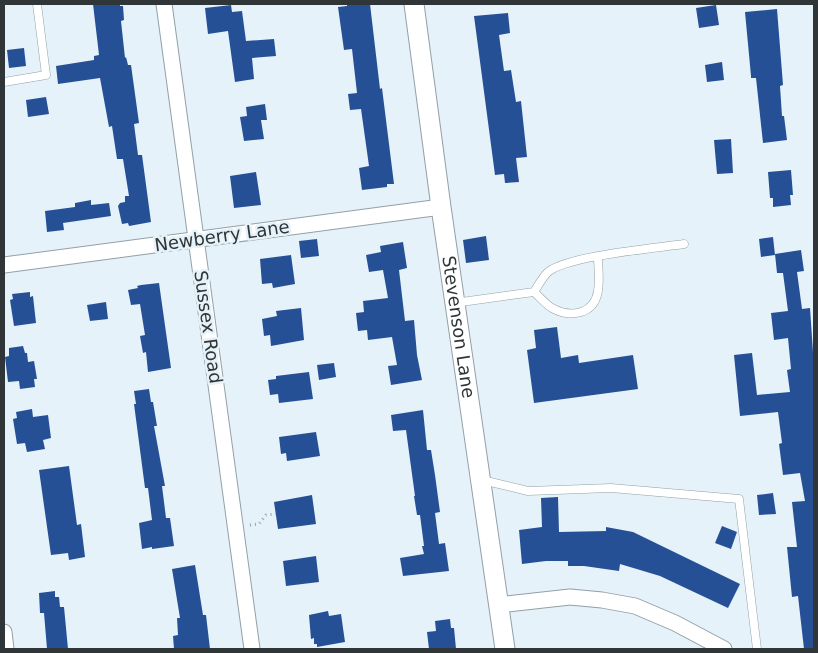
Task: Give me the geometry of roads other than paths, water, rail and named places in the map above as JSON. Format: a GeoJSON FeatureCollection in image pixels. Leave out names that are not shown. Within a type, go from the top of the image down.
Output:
{"type":"FeatureCollection","features":[{"type":"Feature","properties":{"kind":"street","name":"Sussex Road"},"geometry":{"type":"LineString","coordinates":[[164,4],[252,649]]}},
{"type":"Feature","properties":{"kind":"street","name":"Stevenson Lane"},"geometry":{"type":"LineString","coordinates":[[414,4],[454,303],[505,649]]}},
{"type":"Feature","properties":{"kind":"street","name":"Newberry Lane"},"geometry":{"type":"LineString","coordinates":[[4,266],[441,207]]}},
{"type":"Feature","properties":{"kind":"street"},"geometry":{"type":"LineString","coordinates":[[498,605],[570,597],[635,606],[724,649]]}},
{"type":"Feature","properties":{"kind":"street"},"geometry":{"type":"LineString","coordinates":[[4,632],[6,649]]}},
{"type":"Feature","properties":{"kind":"lane"},"geometry":{"type":"LineString","coordinates":[[4,82],[46,75],[37,4]]}},
{"type":"Feature","properties":{"kind":"lane"},"geometry":{"type":"LineString","coordinates":[[454,303],[534,292],[547,272],[563,263],[684,244]]}},
{"type":"Feature","properties":{"kind":"lane"},"geometry":{"type":"LineString","coordinates":[[534,292],[550,307],[562,312],[576,314],[586,311],[594,302],[598,292],[598,256]]}},
{"type":"Feature","properties":{"kind":"lane"},"geometry":{"type":"LineString","coordinates":[[480,480],[528,491],[611,488],[739,499],[757,649]]}}]}
